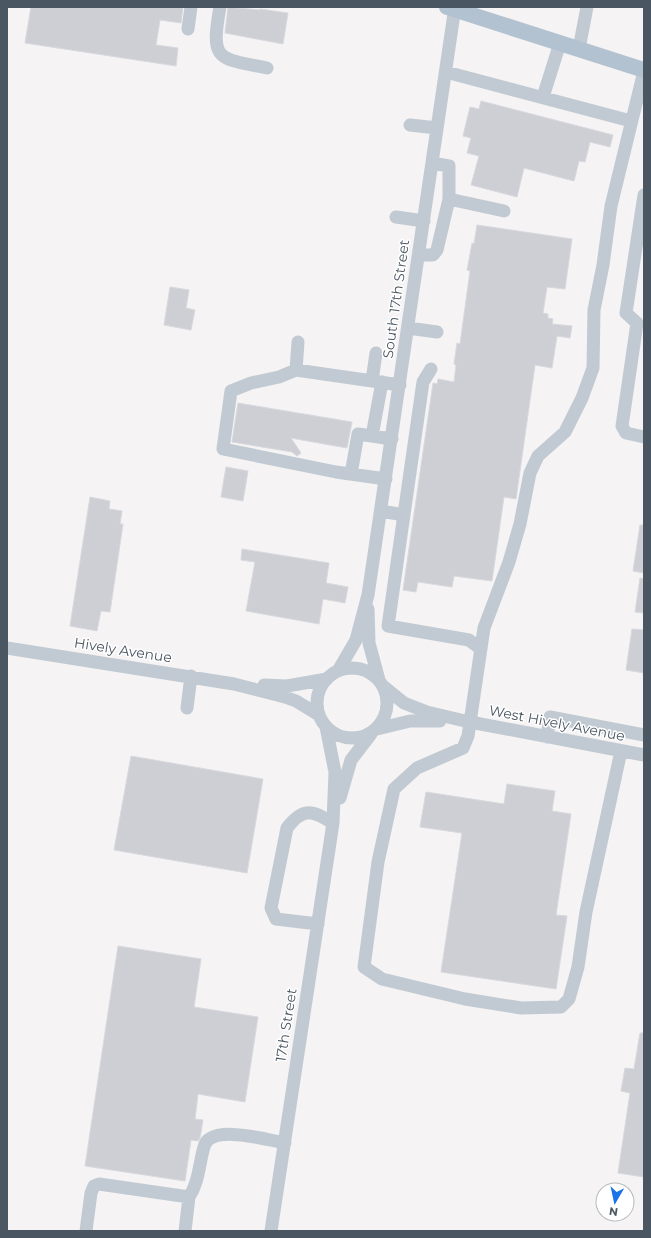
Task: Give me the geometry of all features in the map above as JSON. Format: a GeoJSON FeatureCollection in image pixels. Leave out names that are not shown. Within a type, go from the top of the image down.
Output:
{"type":"FeatureCollection","features":[{"type":"Feature","properties":{"kind":"main road"},"geometry":{"type":"LineString","coordinates":[[452,8],[644,70]]}},
{"type":"Feature","properties":{"kind":"street"},"geometry":{"type":"LineString","coordinates":[[188,29],[191,7]]}},
{"type":"Feature","properties":{"kind":"street"},"geometry":{"type":"LineString","coordinates":[[220,7],[216,33],[220,53],[226,59],[267,68]]}},
{"type":"Feature","properties":{"kind":"street"},"geometry":{"type":"LineString","coordinates":[[579,49],[587,7]]}},
{"type":"Feature","properties":{"kind":"street","name":"South 17th Street"},"geometry":{"type":"LineString","coordinates":[[368,596],[446,72],[452,8]]}},
{"type":"Feature","properties":{"kind":"street"},"geometry":{"type":"LineString","coordinates":[[543,97],[560,43]]}},
{"type":"Feature","properties":{"kind":"street"},"geometry":{"type":"LineString","coordinates":[[621,751],[586,912],[578,968],[569,998],[561,1007],[521,1008],[465,998],[382,979],[364,967],[378,862],[394,790],[418,768],[463,748],[468,736],[467,722],[484,628],[509,562],[520,524],[530,473],[538,456],[565,432],[582,398],[593,368],[594,310],[603,265],[611,206],[644,70]]}},
{"type":"Feature","properties":{"kind":"street"},"geometry":{"type":"LineString","coordinates":[[446,72],[631,121]]}},
{"type":"Feature","properties":{"kind":"street"},"geometry":{"type":"LineString","coordinates":[[410,125],[437,128]]}},
{"type":"Feature","properties":{"kind":"street"},"geometry":{"type":"LineString","coordinates":[[419,256],[434,255],[437,250],[449,199],[449,166],[432,163]]}},
{"type":"Feature","properties":{"kind":"street"},"geometry":{"type":"LineString","coordinates":[[644,194],[626,313],[637,323],[622,426],[626,434],[644,437]]}},
{"type":"Feature","properties":{"kind":"street"},"geometry":{"type":"LineString","coordinates":[[449,199],[504,211]]}},
{"type":"Feature","properties":{"kind":"street"},"geometry":{"type":"LineString","coordinates":[[396,217],[424,220]]}},
{"type":"Feature","properties":{"kind":"street"},"geometry":{"type":"LineString","coordinates":[[408,328],[437,332]]}},
{"type":"Feature","properties":{"kind":"street"},"geometry":{"type":"LineString","coordinates":[[296,370],[298,342]]}},
{"type":"Feature","properties":{"kind":"street"},"geometry":{"type":"LineString","coordinates":[[372,436],[377,382],[376,353]]}},
{"type":"Feature","properties":{"kind":"street"},"geometry":{"type":"LineString","coordinates":[[431,369],[423,382],[388,626],[469,640],[481,649]]}},
{"type":"Feature","properties":{"kind":"street"},"geometry":{"type":"LineString","coordinates":[[386,478],[351,474],[223,449],[231,391],[251,383],[279,377],[296,370],[400,385]]}},
{"type":"Feature","properties":{"kind":"street"},"geometry":{"type":"LineString","coordinates":[[351,474],[358,434],[392,438]]}},
{"type":"Feature","properties":{"kind":"street"},"geometry":{"type":"LineString","coordinates":[[381,511],[404,515]]}},
{"type":"Feature","properties":{"kind":"street"},"geometry":{"type":"LineString","coordinates":[[368,596],[356,640],[338,671],[327,679],[322,685],[317,700],[319,715],[326,727],[337,735],[349,739],[361,738],[374,731],[410,721],[467,722]]}},
{"type":"Feature","properties":{"kind":"street"},"geometry":{"type":"LineString","coordinates":[[368,596],[369,643],[388,705],[384,719],[374,731]]}},
{"type":"Feature","properties":{"kind":"street","name":"Hively Avenue"},"geometry":{"type":"LineString","coordinates":[[7,648],[234,684],[296,701],[319,715]]}},
{"type":"Feature","properties":{"kind":"street"},"geometry":{"type":"LineString","coordinates":[[338,671],[350,668],[369,672],[396,698],[413,708],[467,722]]}},
{"type":"Feature","properties":{"kind":"street"},"geometry":{"type":"LineString","coordinates":[[187,708],[191,676]]}},
{"type":"Feature","properties":{"kind":"street","name":"Hively Avenue"},"geometry":{"type":"LineString","coordinates":[[234,684],[287,686],[327,679]]}},
{"type":"Feature","properties":{"kind":"street"},"geometry":{"type":"LineString","coordinates":[[547,737],[550,717],[644,735]]}},
{"type":"Feature","properties":{"kind":"street","name":"West Hively Avenue"},"geometry":{"type":"LineString","coordinates":[[467,722],[644,755]]}},
{"type":"Feature","properties":{"kind":"street","name":"17th Street"},"geometry":{"type":"LineString","coordinates":[[271,1231],[333,823],[335,772],[326,727]]}},
{"type":"Feature","properties":{"kind":"street","name":"17th Street"},"geometry":{"type":"LineString","coordinates":[[333,823],[351,760],[374,731]]}},
{"type":"Feature","properties":{"kind":"street"},"geometry":{"type":"LineString","coordinates":[[318,924],[276,919],[271,908],[287,828],[294,819],[303,813],[317,813],[333,823]]}},
{"type":"Feature","properties":{"kind":"street"},"geometry":{"type":"LineString","coordinates":[[184,1231],[189,1197],[196,1187],[204,1144],[212,1136],[226,1133],[284,1143]]}},
{"type":"Feature","properties":{"kind":"street"},"geometry":{"type":"LineString","coordinates":[[86,1231],[91,1192],[94,1186],[99,1184],[189,1197]]}},
{"type":"Feature","properties":{"kind":"building"},"geometry":{"type":"Polygon","coordinates":[[[31,7],[183,7],[181,23],[160,20],[156,45],[178,48],[176,66],[25,43],[31,7]]]}},
{"type":"Feature","properties":{"kind":"building"},"geometry":{"type":"Polygon","coordinates":[[[228,7],[288,13],[283,44],[225,33],[228,7]]]}},
{"type":"Feature","properties":{"kind":"building"},"geometry":{"type":"Polygon","coordinates":[[[481,101],[613,135],[610,147],[590,142],[585,162],[579,161],[574,181],[524,168],[517,197],[471,185],[479,156],[467,153],[471,138],[463,136],[470,107],[479,109],[481,101]]]}},
{"type":"Feature","properties":{"kind":"building"},"geometry":{"type":"Polygon","coordinates":[[[477,225],[572,239],[565,289],[547,287],[543,313],[548,314],[548,318],[553,319],[552,324],[572,326],[570,338],[557,336],[552,368],[535,365],[516,499],[504,497],[492,581],[454,576],[452,587],[418,582],[416,592],[403,590],[433,383],[437,384],[438,379],[454,382],[456,365],[454,364],[457,343],[460,344],[470,271],[467,270],[477,225]]]}},
{"type":"Feature","properties":{"kind":"building"},"geometry":{"type":"Polygon","coordinates":[[[170,287],[189,290],[186,308],[195,310],[191,330],[164,325],[170,287]]]}},
{"type":"Feature","properties":{"kind":"building"},"geometry":{"type":"Polygon","coordinates":[[[238,403],[352,422],[347,448],[291,438],[301,453],[297,456],[292,452],[232,442],[238,403]]]}},
{"type":"Feature","properties":{"kind":"building"},"geometry":{"type":"Polygon","coordinates":[[[226,467],[248,471],[243,501],[221,497],[226,467]]]}},
{"type":"Feature","properties":{"kind":"building"},"geometry":{"type":"Polygon","coordinates":[[[90,497],[110,501],[109,509],[122,511],[120,524],[123,524],[110,612],[101,611],[97,631],[70,626],[90,497]]]}},
{"type":"Feature","properties":{"kind":"building"},"geometry":{"type":"Polygon","coordinates":[[[640,525],[644,525],[644,573],[633,571],[640,525]]]}},
{"type":"Feature","properties":{"kind":"building"},"geometry":{"type":"Polygon","coordinates":[[[242,549],[329,563],[326,583],[348,587],[345,603],[323,599],[319,624],[246,611],[255,562],[241,560],[242,549]]]}},
{"type":"Feature","properties":{"kind":"building"},"geometry":{"type":"Polygon","coordinates":[[[640,578],[644,579],[644,613],[635,612],[640,578]]]}},
{"type":"Feature","properties":{"kind":"building"},"geometry":{"type":"Polygon","coordinates":[[[632,629],[644,630],[644,673],[626,670],[632,629]]]}},
{"type":"Feature","properties":{"kind":"building"},"geometry":{"type":"Polygon","coordinates":[[[131,756],[263,779],[247,873],[114,850],[131,756]]]}},
{"type":"Feature","properties":{"kind":"building"},"geometry":{"type":"Polygon","coordinates":[[[507,784],[555,791],[552,811],[571,814],[556,915],[567,916],[556,989],[441,972],[462,833],[420,827],[426,792],[504,804],[507,784]]]}},
{"type":"Feature","properties":{"kind":"building"},"geometry":{"type":"Polygon","coordinates":[[[118,946],[201,959],[194,1007],[258,1017],[245,1102],[198,1094],[195,1119],[203,1120],[200,1138],[198,1141],[191,1140],[185,1181],[85,1166],[118,946]]]}},
{"type":"Feature","properties":{"kind":"building"},"geometry":{"type":"Polygon","coordinates":[[[640,1033],[644,1033],[644,1177],[618,1173],[630,1093],[621,1091],[625,1068],[634,1069],[640,1033]]]}}]}
